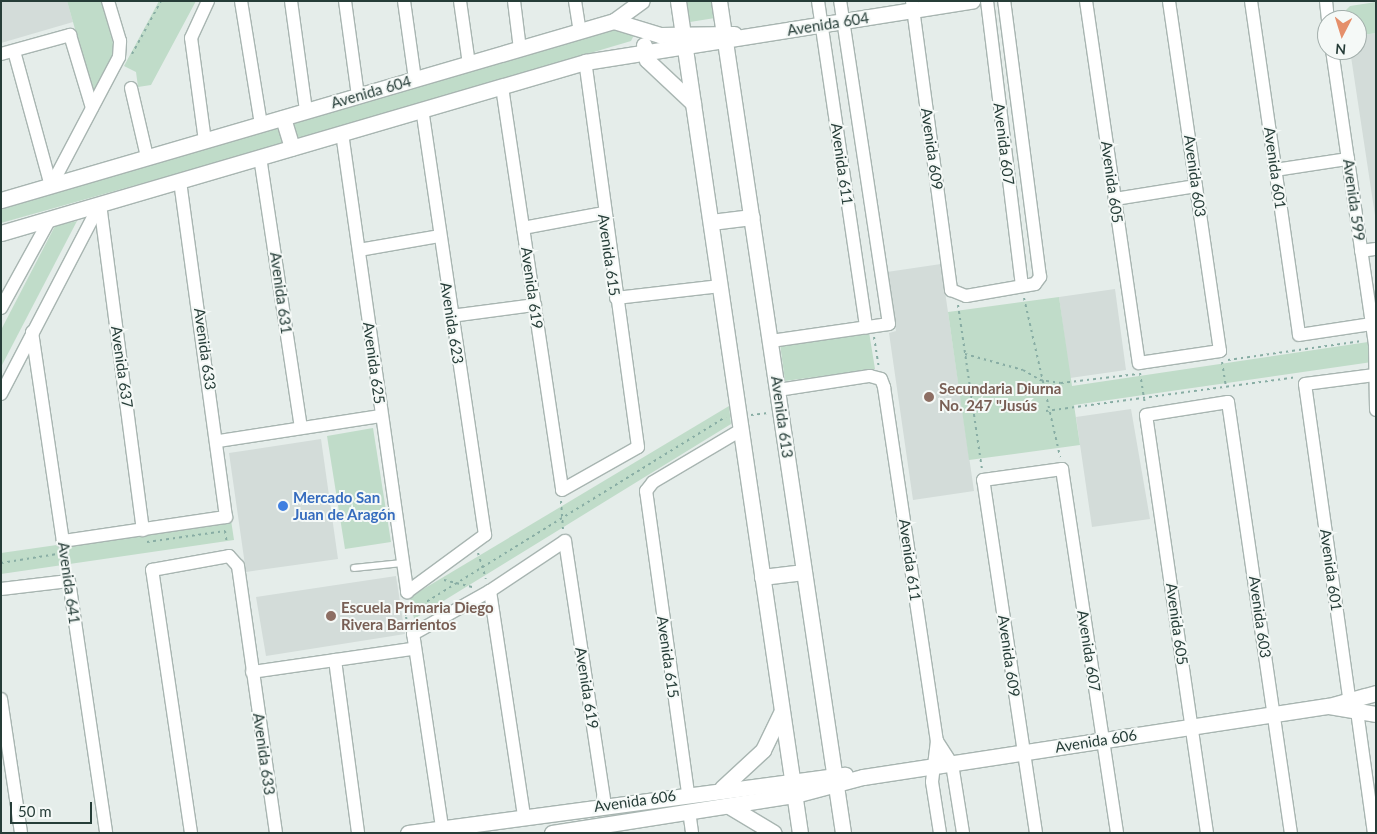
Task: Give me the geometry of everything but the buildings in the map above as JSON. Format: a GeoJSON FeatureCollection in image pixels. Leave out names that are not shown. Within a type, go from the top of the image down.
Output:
{"type":"FeatureCollection","features":[{"type":"Feature","properties":{"kind":"street"},"geometry":{"type":"LineString","coordinates":[[51,186],[119,57],[120,41],[108,1]]}},
{"type":"Feature","properties":{"kind":"street"},"geometry":{"type":"LineString","coordinates":[[205,141],[191,38],[208,1]]}},
{"type":"Feature","properties":{"kind":"street"},"geometry":{"type":"LineString","coordinates":[[241,1],[261,124]]}},
{"type":"Feature","properties":{"kind":"street"},"geometry":{"type":"LineString","coordinates":[[292,1],[306,111]]}},
{"type":"Feature","properties":{"kind":"street"},"geometry":{"type":"LineString","coordinates":[[344,1],[358,96]]}},
{"type":"Feature","properties":{"kind":"street"},"geometry":{"type":"LineString","coordinates":[[404,1],[415,79]]}},
{"type":"Feature","properties":{"kind":"street"},"geometry":{"type":"LineString","coordinates":[[460,1],[469,64]]}},
{"type":"Feature","properties":{"kind":"street"},"geometry":{"type":"LineString","coordinates":[[514,1],[520,49]]}},
{"type":"Feature","properties":{"kind":"street"},"geometry":{"type":"LineString","coordinates":[[575,1],[580,31]]}},
{"type":"Feature","properties":{"kind":"street"},"geometry":{"type":"LineString","coordinates":[[614,21],[642,1]]}},
{"type":"Feature","properties":{"kind":"street"},"geometry":{"type":"LineString","coordinates":[[678,1],[800,833]]}},
{"type":"Feature","properties":{"kind":"street","name":"Avenida 613"},"geometry":{"type":"LineString","coordinates":[[719,1],[843,833]]}},
{"type":"Feature","properties":{"kind":"street","name":"Avenida 611"},"geometry":{"type":"LineString","coordinates":[[818,1],[869,327],[889,324],[840,1]]}},
{"type":"Feature","properties":{"kind":"street","name":"Avenida 604"},"geometry":{"type":"LineString","coordinates":[[1,233],[585,62],[644,53],[684,42],[821,26],[913,6],[972,1]]}},
{"type":"Feature","properties":{"kind":"street","name":"Avenida 607"},"geometry":{"type":"LineString","coordinates":[[987,1],[1022,286],[1040,282],[1004,1]]}},
{"type":"Feature","properties":{"kind":"street","name":"Avenida 605"},"geometry":{"type":"LineString","coordinates":[[1086,1],[1139,364]]}},
{"type":"Feature","properties":{"kind":"street","name":"Avenida 603"},"geometry":{"type":"LineString","coordinates":[[1169,1],[1220,350]]}},
{"type":"Feature","properties":{"kind":"street","name":"Avenida 601"},"geometry":{"type":"LineString","coordinates":[[1251,1],[1299,335],[1372,324]]}},
{"type":"Feature","properties":{"kind":"street","name":"Avenida 609"},"geometry":{"type":"LineString","coordinates":[[913,6],[951,290],[957,295]]}},
{"type":"Feature","properties":{"kind":"street","name":"Avenida 604"},"geometry":{"type":"LineString","coordinates":[[1,200],[614,21],[684,42]]}},
{"type":"Feature","properties":{"kind":"street"},"geometry":{"type":"LineString","coordinates":[[645,31],[644,53],[694,104]]}},
{"type":"Feature","properties":{"kind":"street"},"geometry":{"type":"LineString","coordinates":[[51,186],[8,52],[66,34],[72,37],[92,108]]}},
{"type":"Feature","properties":{"kind":"street","name":"Avenida 599"},"geometry":{"type":"LineString","coordinates":[[1333,60],[1376,345],[1374,375],[1376,410]]}},
{"type":"Feature","properties":{"kind":"street","name":"Avenida 615"},"geometry":{"type":"LineString","coordinates":[[562,490],[638,447],[603,213],[585,62]]}},
{"type":"Feature","properties":{"kind":"street","name":"Avenida 619"},"geometry":{"type":"LineString","coordinates":[[502,87],[562,490]]}},
{"type":"Feature","properties":{"kind":"street"},"geometry":{"type":"LineString","coordinates":[[131,88],[147,158]]}},
{"type":"Feature","properties":{"kind":"street","name":"Avenida 623"},"geometry":{"type":"LineString","coordinates":[[422,110],[480,538]]}},
{"type":"Feature","properties":{"kind":"street"},"geometry":{"type":"LineString","coordinates":[[283,118],[292,148]]}},
{"type":"Feature","properties":{"kind":"street","name":"Avenida 625"},"geometry":{"type":"LineString","coordinates":[[342,133],[407,592]]}},
{"type":"Feature","properties":{"kind":"street","name":"Avenida 631"},"geometry":{"type":"LineString","coordinates":[[260,157],[301,428]]}},
{"type":"Feature","properties":{"kind":"street"},"geometry":{"type":"LineString","coordinates":[[1275,170],[1348,159]]}},
{"type":"Feature","properties":{"kind":"street","name":"Avenida 633"},"geometry":{"type":"LineString","coordinates":[[180,181],[219,441],[224,517]]}},
{"type":"Feature","properties":{"kind":"street"},"geometry":{"type":"LineString","coordinates":[[1115,199],[1196,186]]}},
{"type":"Feature","properties":{"kind":"street"},"geometry":{"type":"LineString","coordinates":[[1,394],[100,204]]}},
{"type":"Feature","properties":{"kind":"street","name":"Avenida 637"},"geometry":{"type":"LineString","coordinates":[[100,204],[143,530]]}},
{"type":"Feature","properties":{"kind":"street"},"geometry":{"type":"LineString","coordinates":[[523,228],[603,213]]}},
{"type":"Feature","properties":{"kind":"street"},"geometry":{"type":"LineString","coordinates":[[711,222],[752,217]]}},
{"type":"Feature","properties":{"kind":"street"},"geometry":{"type":"LineString","coordinates":[[1,308],[50,219]]}},
{"type":"Feature","properties":{"kind":"street"},"geometry":{"type":"LineString","coordinates":[[358,250],[439,236]]}},
{"type":"Feature","properties":{"kind":"street"},"geometry":{"type":"LineString","coordinates":[[1361,251],[1376,249]]}},
{"type":"Feature","properties":{"kind":"street"},"geometry":{"type":"LineString","coordinates":[[616,298],[720,286]]}},
{"type":"Feature","properties":{"kind":"street"},"geometry":{"type":"LineString","coordinates":[[957,295],[1022,286]]}},
{"type":"Feature","properties":{"kind":"street"},"geometry":{"type":"LineString","coordinates":[[451,316],[534,305]]}},
{"type":"Feature","properties":{"kind":"street"},"geometry":{"type":"LineString","coordinates":[[771,341],[869,327]]}},
{"type":"Feature","properties":{"kind":"street","name":"Avenida 641"},"geometry":{"type":"LineString","coordinates":[[32,332],[64,542]]}},
{"type":"Feature","properties":{"kind":"street"},"geometry":{"type":"LineString","coordinates":[[1139,364],[1220,350]]}},
{"type":"Feature","properties":{"kind":"street"},"geometry":{"type":"LineString","coordinates":[[1301,380],[1374,375]]}},
{"type":"Feature","properties":{"kind":"street"},"geometry":{"type":"LineString","coordinates":[[778,390],[870,376],[881,379]]}},
{"type":"Feature","properties":{"kind":"street","name":"Avenida 611"},"geometry":{"type":"LineString","coordinates":[[881,379],[937,741],[932,766],[940,833]]}},
{"type":"Feature","properties":{"kind":"street","name":"Avenida 601"},"geometry":{"type":"LineString","coordinates":[[1301,380],[1349,697]]}},
{"type":"Feature","properties":{"kind":"street"},"geometry":{"type":"LineString","coordinates":[[1146,415],[1228,402]]}},
{"type":"Feature","properties":{"kind":"street","name":"Avenida 603"},"geometry":{"type":"LineString","coordinates":[[1228,402],[1291,833]]}},
{"type":"Feature","properties":{"kind":"street","name":"Avenida 605"},"geometry":{"type":"LineString","coordinates":[[1146,415],[1207,833]]}},
{"type":"Feature","properties":{"kind":"street"},"geometry":{"type":"LineString","coordinates":[[219,441],[381,416]]}},
{"type":"Feature","properties":{"kind":"street","name":"Avenida 615"},"geometry":{"type":"LineString","coordinates":[[688,793],[646,491],[653,482],[740,424]]}},
{"type":"Feature","properties":{"kind":"street"},"geometry":{"type":"LineString","coordinates":[[983,480],[1062,469]]}},
{"type":"Feature","properties":{"kind":"street","name":"Avenida 607"},"geometry":{"type":"LineString","coordinates":[[1062,469],[1117,833]]}},
{"type":"Feature","properties":{"kind":"street","name":"Avenida 609"},"geometry":{"type":"LineString","coordinates":[[983,480],[1036,833]]}},
{"type":"Feature","properties":{"kind":"street"},"geometry":{"type":"LineString","coordinates":[[64,542],[224,517]]}},
{"type":"Feature","properties":{"kind":"street"},"geometry":{"type":"LineString","coordinates":[[407,592],[480,538]]}},
{"type":"Feature","properties":{"kind":"street"},"geometry":{"type":"LineString","coordinates":[[442,828],[412,649],[413,634],[490,591],[565,541]]}},
{"type":"Feature","properties":{"kind":"street","name":"Avenida 619"},"geometry":{"type":"LineString","coordinates":[[565,541],[605,806]]}},
{"type":"Feature","properties":{"kind":"street"},"geometry":{"type":"LineString","coordinates":[[191,833],[152,570],[232,556]]}},
{"type":"Feature","properties":{"kind":"street","name":"Avenida 633"},"geometry":{"type":"LineString","coordinates":[[232,556],[252,672],[276,833]]}},
{"type":"Feature","properties":{"kind":"street"},"geometry":{"type":"LineString","coordinates":[[762,577],[804,572]]}},
{"type":"Feature","properties":{"kind":"street"},"geometry":{"type":"LineString","coordinates":[[1,589],[69,581]]}},
{"type":"Feature","properties":{"kind":"street","name":"Avenida 641"},"geometry":{"type":"LineString","coordinates":[[69,581],[106,833]]}},
{"type":"Feature","properties":{"kind":"street"},"geometry":{"type":"LineString","coordinates":[[490,591],[524,815]]}},
{"type":"Feature","properties":{"kind":"street"},"geometry":{"type":"LineString","coordinates":[[252,672],[412,649]]}},
{"type":"Feature","properties":{"kind":"street"},"geometry":{"type":"LineString","coordinates":[[335,660],[358,833]]}},
{"type":"Feature","properties":{"kind":"street","name":"Avenida 606"},"geometry":{"type":"LineString","coordinates":[[552,833],[611,828],[689,811],[795,795],[836,781],[1329,706],[1349,697],[1376,693]]}},
{"type":"Feature","properties":{"kind":"street"},"geometry":{"type":"LineString","coordinates":[[1,699],[21,833]]}},
{"type":"Feature","properties":{"kind":"street","name":"Avenida 606"},"geometry":{"type":"LineString","coordinates":[[1329,706],[1376,714]]}},
{"type":"Feature","properties":{"kind":"street"},"geometry":{"type":"LineString","coordinates":[[1357,711],[1374,833]]}},
{"type":"Feature","properties":{"kind":"street"},"geometry":{"type":"LineString","coordinates":[[720,789],[763,750],[782,712]]}},
{"type":"Feature","properties":{"kind":"street","name":"Avenida 611"},"geometry":{"type":"LineString","coordinates":[[937,741],[952,764],[963,833]]}},
{"type":"Feature","properties":{"kind":"street","name":"Avenida 606"},"geometry":{"type":"LineString","coordinates":[[408,833],[524,815],[605,806],[792,779],[836,781]]}},
{"type":"Feature","properties":{"kind":"street"},"geometry":{"type":"LineString","coordinates":[[740,786],[736,805],[774,833]]}},
{"type":"Feature","properties":{"kind":"street"},"geometry":{"type":"LineString","coordinates":[[689,811],[692,833]]}},
{"type":"Feature","properties":{"kind":"lane"},"geometry":{"type":"LineString","coordinates":[[354,568],[402,563]]}},
{"type":"Feature","properties":{"kind":"path"},"geometry":{"type":"LineString","coordinates":[[130,58],[161,1]]}},
{"type":"Feature","properties":{"kind":"path"},"geometry":{"type":"LineString","coordinates":[[1022,286],[1046,410],[1062,469]]}},
{"type":"Feature","properties":{"kind":"path"},"geometry":{"type":"LineString","coordinates":[[957,295],[983,480]]}},
{"type":"Feature","properties":{"kind":"path"},"geometry":{"type":"LineString","coordinates":[[869,327],[881,379]]}},
{"type":"Feature","properties":{"kind":"path"},"geometry":{"type":"LineString","coordinates":[[1220,350],[1228,402]]}},
{"type":"Feature","properties":{"kind":"path"},"geometry":{"type":"LineString","coordinates":[[1139,364],[1146,415]]}},
{"type":"Feature","properties":{"kind":"path"},"geometry":{"type":"LineString","coordinates":[[1046,410],[1144,399],[1226,387],[1301,380]]}},
{"type":"Feature","properties":{"kind":"path"},"geometry":{"type":"LineString","coordinates":[[406,615],[460,584],[725,417],[740,424],[781,411]]}},
{"type":"Feature","properties":{"kind":"path"},"geometry":{"type":"LineString","coordinates":[[562,490],[561,520],[565,541]]}},
{"type":"Feature","properties":{"kind":"path"},"geometry":{"type":"LineString","coordinates":[[224,517],[232,556]]}},
{"type":"Feature","properties":{"kind":"path"},"geometry":{"type":"LineString","coordinates":[[480,538],[483,568],[490,591]]}},
{"type":"Feature","properties":{"kind":"path","name":"Avenida 641"},"geometry":{"type":"LineString","coordinates":[[64,542],[69,581]]}},
{"type":"Feature","properties":{"kind":"path"},"geometry":{"type":"LineString","coordinates":[[429,576],[490,591]]}},
{"type":"Feature","properties":{"kind":"path"},"geometry":{"type":"LineString","coordinates":[[407,592],[406,615],[413,634]]}},
{"type":"Feature","properties":{"kind":"shaded area"},"geometry":{"type":"Polygon","coordinates":[[[1,1],[67,1],[73,22],[1,43],[1,1]]]}},
{"type":"Feature","properties":{"kind":"shaded area"},"geometry":{"type":"Polygon","coordinates":[[[1376,33],[1376,222],[1352,60],[1367,60],[1367,34],[1376,33]]]}},
{"type":"Feature","properties":{"kind":"shaded area","name":"Secundaria Diurna No. 247 \"Jusús"},"geometry":{"type":"Polygon","coordinates":[[[941,264],[974,491],[913,500],[889,333],[896,331],[887,272],[941,264]]]}},
{"type":"Feature","properties":{"kind":"shaded area"},"geometry":{"type":"Polygon","coordinates":[[[1115,289],[1126,370],[1070,378],[1059,297],[1115,289]]]}},
{"type":"Feature","properties":{"kind":"shaded area"},"geometry":{"type":"Polygon","coordinates":[[[1131,409],[1150,519],[1092,527],[1076,417],[1131,409]]]}},
{"type":"Feature","properties":{"kind":"shaded area","name":"Mercado San Juan de Aragón"},"geometry":{"type":"Polygon","coordinates":[[[321,439],[338,559],[246,572],[229,453],[321,439]]]}},
{"type":"Feature","properties":{"kind":"shaded area","name":"Escuela Primaria Diego Rivera Barrientos"},"geometry":{"type":"Polygon","coordinates":[[[396,576],[405,634],[266,656],[256,597],[396,576]]]}},
{"type":"Feature","properties":{"kind":"green space"},"geometry":{"type":"Polygon","coordinates":[[[67,1],[101,1],[115,50],[94,96],[67,1]]]}},
{"type":"Feature","properties":{"kind":"green space"},"geometry":{"type":"Polygon","coordinates":[[[159,1],[196,1],[151,85],[138,87],[136,72],[124,66],[159,1]]]}},
{"type":"Feature","properties":{"kind":"green space"},"geometry":{"type":"Polygon","coordinates":[[[687,1],[713,1],[715,18],[690,22],[687,1]]]}},
{"type":"Feature","properties":{"kind":"green space"},"geometry":{"type":"Polygon","coordinates":[[[1376,2],[1376,33],[1367,34],[1367,10],[1346,10],[1350,6],[1376,2]]]}},
{"type":"Feature","properties":{"kind":"green space"},"geometry":{"type":"Polygon","coordinates":[[[617,25],[635,33],[631,41],[298,140],[292,120],[617,25]]]}},
{"type":"Feature","properties":{"kind":"green space"},"geometry":{"type":"Polygon","coordinates":[[[280,124],[285,143],[1,223],[1,206],[280,124]]]}},
{"type":"Feature","properties":{"kind":"green space"},"geometry":{"type":"Polygon","coordinates":[[[77,221],[1,367],[1,330],[55,226],[77,221]]]}},
{"type":"Feature","properties":{"kind":"green space"},"geometry":{"type":"Polygon","coordinates":[[[1059,297],[1072,386],[1368,342],[1372,362],[1074,405],[1080,445],[969,460],[948,312],[1059,297]]]}},
{"type":"Feature","properties":{"kind":"green space"},"geometry":{"type":"Polygon","coordinates":[[[869,332],[875,369],[785,381],[780,344],[869,332]]]}},
{"type":"Feature","properties":{"kind":"green space"},"geometry":{"type":"Polygon","coordinates":[[[729,406],[731,424],[414,619],[410,597],[729,406]]]}},
{"type":"Feature","properties":{"kind":"green space"},"geometry":{"type":"Polygon","coordinates":[[[373,428],[391,542],[345,549],[327,436],[373,428]]]}},
{"type":"Feature","properties":{"kind":"green space"},"geometry":{"type":"Polygon","coordinates":[[[231,520],[234,540],[1,574],[1,553],[231,520]]]}},
{"type":"Feature","properties":{"kind":"place","name":"Secundaria Diurna No. 247 \"Jusús"},"geometry":{"type":"Point","coordinates":[929,397]}},
{"type":"Feature","properties":{"kind":"place","name":"Mercado San Juan de Aragón"},"geometry":{"type":"Point","coordinates":[283,506]}},
{"type":"Feature","properties":{"kind":"place","name":"Escuela Primaria Diego Rivera Barrientos"},"geometry":{"type":"Point","coordinates":[331,616]}}]}
